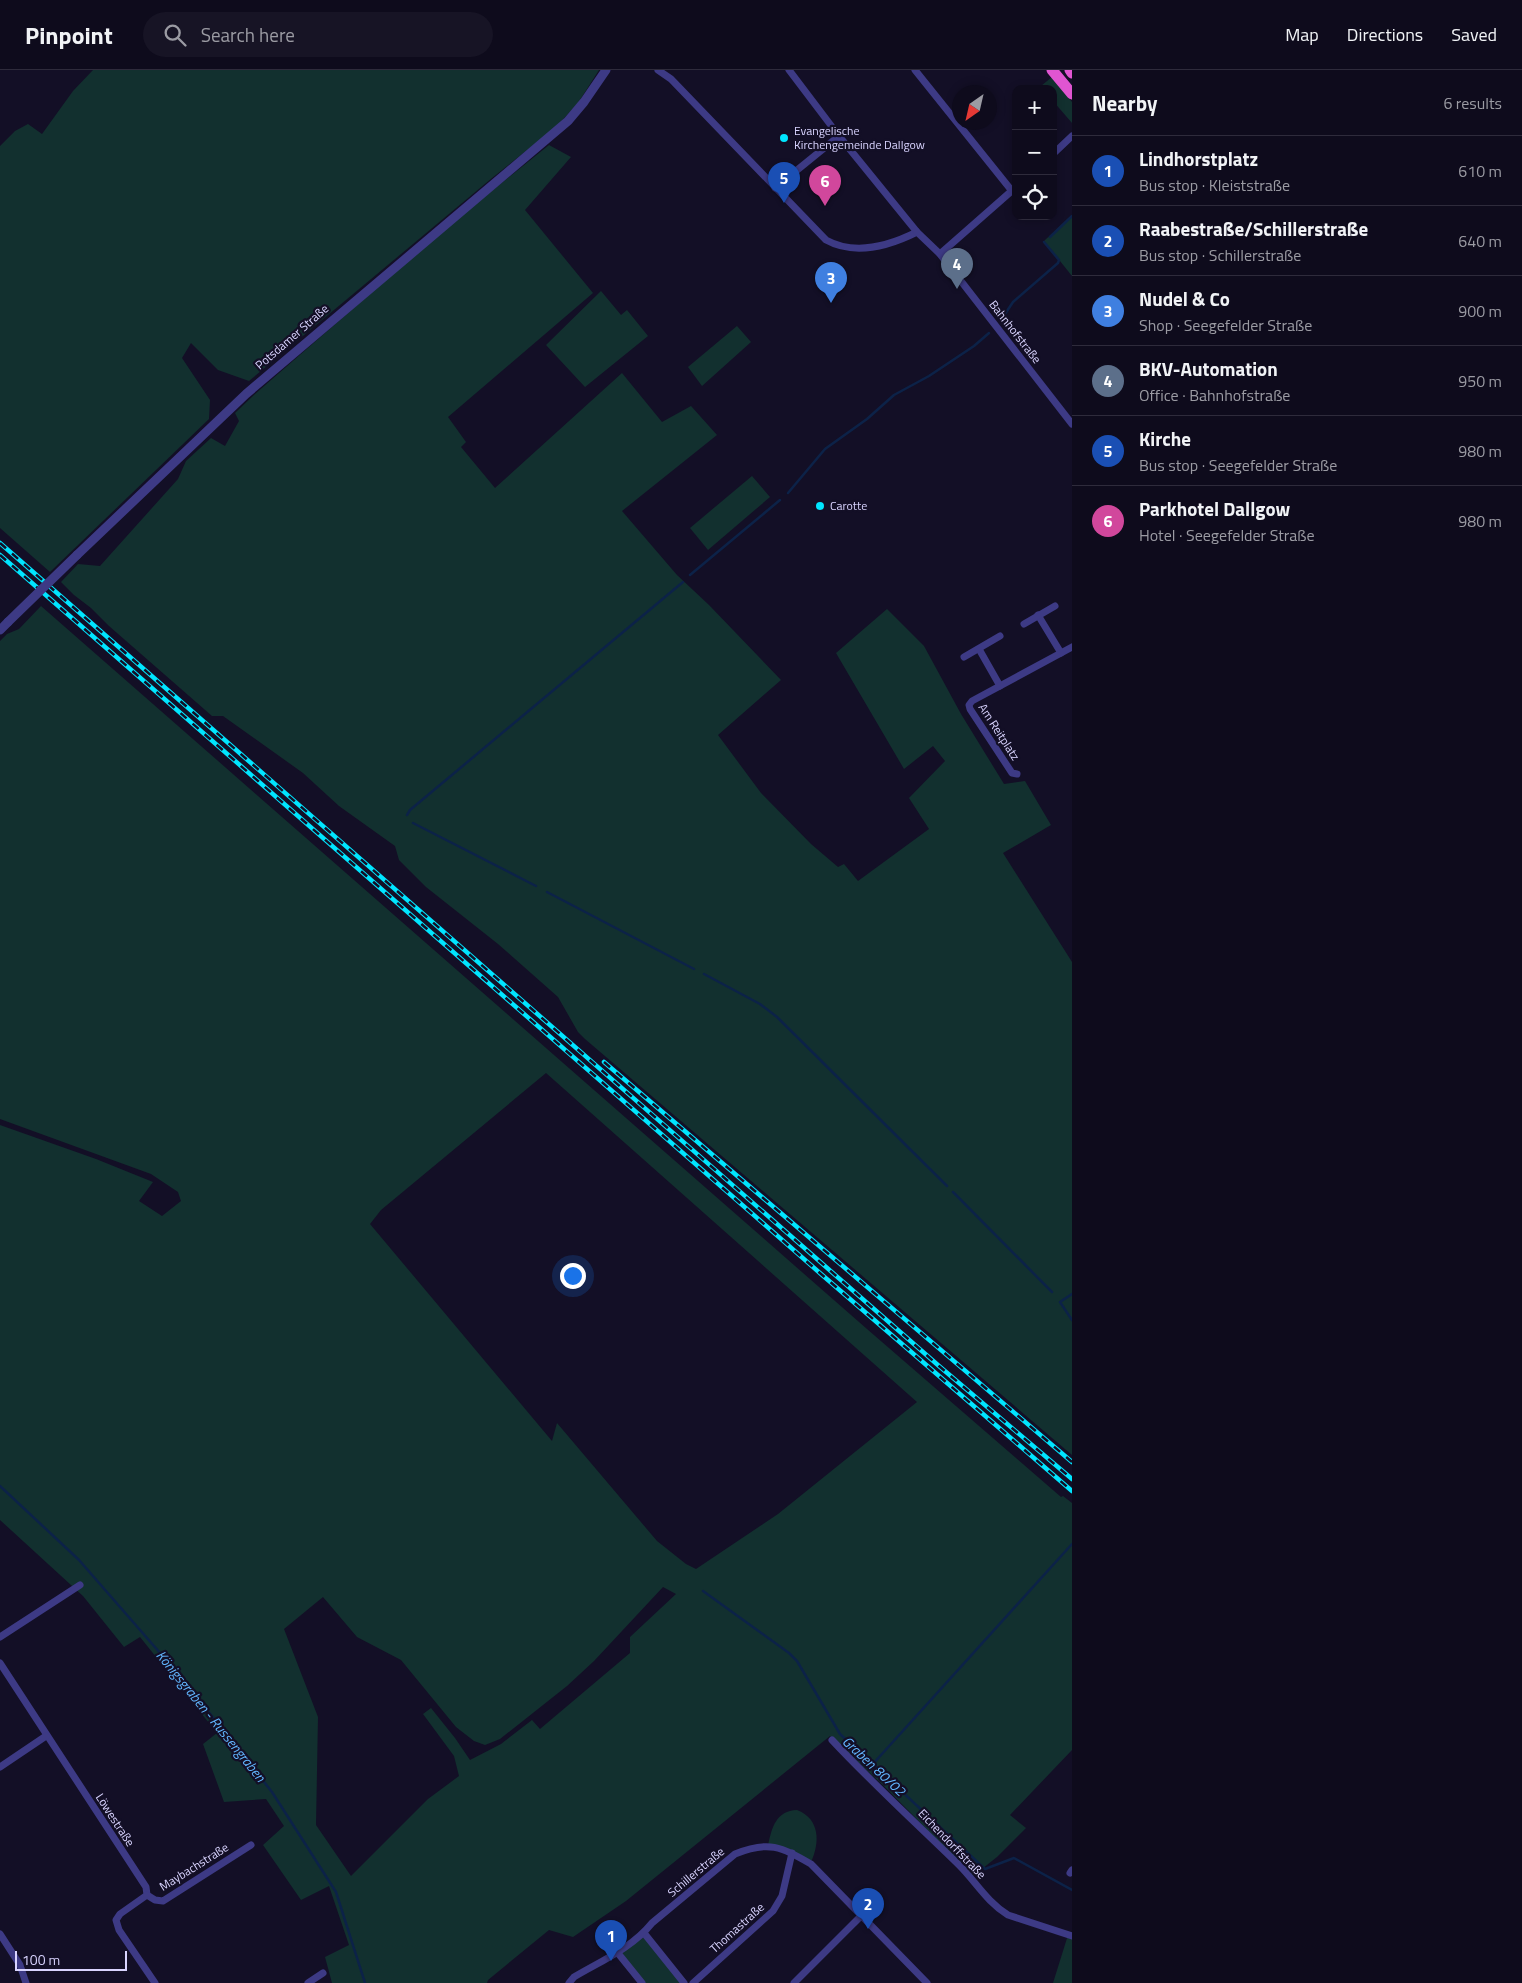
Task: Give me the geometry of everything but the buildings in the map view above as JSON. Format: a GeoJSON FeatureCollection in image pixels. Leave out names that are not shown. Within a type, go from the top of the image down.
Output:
{"type":"FeatureCollection","features":[{"type":"Feature","properties":{"kind":"highway"},"geometry":{"type":"LineString","coordinates":[[1052,70],[1072,94]]}},
{"type":"Feature","properties":{"kind":"street","name":"Potsdamer Straße"},"geometry":{"type":"LineString","coordinates":[[0,630],[267,375],[568,121],[606,70]]}},
{"type":"Feature","properties":{"kind":"street"},"geometry":{"type":"LineString","coordinates":[[658,70],[671,79],[826,240],[848,249],[896,242],[917,232]]}},
{"type":"Feature","properties":{"kind":"street","name":"Bahnhofstraße"},"geometry":{"type":"LineString","coordinates":[[788,70],[917,232],[940,254],[1072,424]]}},
{"type":"Feature","properties":{"kind":"street"},"geometry":{"type":"LineString","coordinates":[[915,70],[1012,187]]}},
{"type":"Feature","properties":{"kind":"street"},"geometry":{"type":"LineString","coordinates":[[775,188],[839,136]]}},
{"type":"Feature","properties":{"kind":"street"},"geometry":{"type":"LineString","coordinates":[[1057,150],[1072,136]]}},
{"type":"Feature","properties":{"kind":"street"},"geometry":{"type":"LineString","coordinates":[[940,254],[1012,191]]}},
{"type":"Feature","properties":{"kind":"street"},"geometry":{"type":"LineString","coordinates":[[1024,624],[1055,606]]}},
{"type":"Feature","properties":{"kind":"street"},"geometry":{"type":"LineString","coordinates":[[1039,616],[1061,653]]}},
{"type":"Feature","properties":{"kind":"street"},"geometry":{"type":"LineString","coordinates":[[964,657],[1000,636]]}},
{"type":"Feature","properties":{"kind":"street","name":"Am Reitplatz"},"geometry":{"type":"LineString","coordinates":[[1017,774],[1012,773],[968,706],[972,701],[1072,648]]}},
{"type":"Feature","properties":{"kind":"street"},"geometry":{"type":"LineString","coordinates":[[979,649],[1000,686]]}},
{"type":"Feature","properties":{"kind":"street"},"geometry":{"type":"LineString","coordinates":[[0,1637],[80,1585]]}},
{"type":"Feature","properties":{"kind":"street","name":"Löwestraße"},"geometry":{"type":"LineString","coordinates":[[0,1663],[146,1887],[147,1895]]}},
{"type":"Feature","properties":{"kind":"street"},"geometry":{"type":"LineString","coordinates":[[0,1766],[46,1736]]}},
{"type":"Feature","properties":{"kind":"street","name":"Eichendorffstraße"},"geometry":{"type":"LineString","coordinates":[[832,1740],[963,1869],[1000,1910],[1008,1915],[1072,1936]]}},
{"type":"Feature","properties":{"kind":"street","name":"Maybachstraße"},"geometry":{"type":"LineString","coordinates":[[147,1895],[155,1900],[163,1901],[251,1845]]}},
{"type":"Feature","properties":{"kind":"street","name":"Schillerstraße"},"geometry":{"type":"LineString","coordinates":[[569,1983],[574,1977],[617,1952],[644,1933],[652,1923],[735,1854],[751,1848],[768,1846],[792,1853],[811,1864],[925,1982]]}},
{"type":"Feature","properties":{"kind":"street","name":"Thomastraße"},"geometry":{"type":"LineString","coordinates":[[693,1983],[773,1911],[782,1896],[792,1853]]}},
{"type":"Feature","properties":{"kind":"street"},"geometry":{"type":"LineString","coordinates":[[147,1895],[120,1914],[116,1920],[119,1930],[155,1983]]}},
{"type":"Feature","properties":{"kind":"street"},"geometry":{"type":"LineString","coordinates":[[794,1983],[862,1915]]}},
{"type":"Feature","properties":{"kind":"street"},"geometry":{"type":"LineString","coordinates":[[644,1933],[684,1983]]}},
{"type":"Feature","properties":{"kind":"street"},"geometry":{"type":"LineString","coordinates":[[0,1934],[20,1965],[26,1983]]}},
{"type":"Feature","properties":{"kind":"street"},"geometry":{"type":"LineString","coordinates":[[617,1952],[642,1983]]}},
{"type":"Feature","properties":{"kind":"street"},"geometry":{"type":"LineString","coordinates":[[308,1983],[323,1973]]}},
{"type":"Feature","properties":{"kind":"green space"},"geometry":{"type":"Polygon","coordinates":[[[93,70],[599,70],[578,103],[556,127],[492,178],[249,381],[218,370],[191,343],[182,358],[210,400],[209,419],[50,572],[0,528],[0,146],[15,131],[28,124],[42,134],[73,91],[93,70]]]}},
{"type":"Feature","properties":{"kind":"green space"},"geometry":{"type":"Polygon","coordinates":[[[1052,77],[1072,102],[1072,123],[1057,106],[1057,85],[1042,85],[1052,77]]]}},
{"type":"Feature","properties":{"kind":"green space"},"geometry":{"type":"Polygon","coordinates":[[[549,145],[571,157],[525,210],[593,293],[448,417],[466,442],[461,447],[495,488],[622,373],[662,422],[691,406],[717,435],[622,511],[677,575],[709,605],[781,680],[718,735],[761,793],[811,844],[838,867],[844,864],[858,881],[929,829],[909,798],[945,761],[933,746],[904,769],[836,653],[887,609],[924,646],[961,714],[1004,784],[1025,781],[1051,825],[1003,853],[1072,962],[1072,1455],[585,1039],[578,1032],[558,997],[498,944],[426,887],[399,860],[395,846],[339,806],[303,773],[223,716],[212,716],[61,582],[78,564],[100,566],[178,479],[186,461],[211,438],[225,446],[239,421],[235,413],[255,394],[448,226],[549,145]]]}},
{"type":"Feature","properties":{"kind":"green space"},"geometry":{"type":"Polygon","coordinates":[[[1072,215],[1072,276],[1044,241],[1072,215]]]}},
{"type":"Feature","properties":{"kind":"green space"},"geometry":{"type":"Polygon","coordinates":[[[601,291],[621,315],[627,310],[648,336],[585,387],[546,345],[601,291]]]}},
{"type":"Feature","properties":{"kind":"green space"},"geometry":{"type":"Polygon","coordinates":[[[737,326],[751,342],[702,386],[688,367],[737,326]]]}},
{"type":"Feature","properties":{"kind":"green space"},"geometry":{"type":"Polygon","coordinates":[[[752,476],[770,497],[708,550],[690,528],[752,476]]]}},
{"type":"Feature","properties":{"kind":"green space"},"geometry":{"type":"Polygon","coordinates":[[[41,606],[867,1329],[1061,1497],[1063,1496],[1072,1503],[1072,1750],[1010,1815],[1026,1828],[997,1857],[973,1876],[887,1789],[830,1736],[626,1901],[573,1937],[549,1930],[488,1980],[487,1983],[332,1983],[325,1957],[349,1945],[329,1886],[301,1900],[263,1845],[284,1826],[266,1799],[224,1802],[203,1744],[217,1733],[140,1637],[124,1647],[83,1596],[0,1520],[0,1125],[96,1159],[153,1182],[139,1201],[162,1216],[181,1201],[178,1192],[151,1174],[0,1119],[0,641],[7,634],[19,629],[41,606]],[[546,1073],[381,1210],[370,1224],[552,1441],[557,1423],[657,1541],[686,1564],[696,1569],[778,1514],[917,1402],[546,1073]],[[663,1587],[594,1661],[567,1686],[500,1739],[485,1745],[474,1741],[456,1727],[401,1660],[357,1637],[323,1597],[284,1629],[318,1717],[316,1825],[351,1876],[428,1799],[459,1776],[454,1756],[423,1714],[431,1708],[470,1760],[501,1744],[532,1720],[540,1729],[630,1653],[630,1637],[676,1594],[663,1587]]]}},
{"type":"Feature","properties":{"kind":"green space"},"geometry":{"type":"Polygon","coordinates":[[[797,1810],[810,1819],[816,1832],[816,1847],[811,1862],[768,1845],[776,1821],[784,1813],[797,1810]]]}},
{"type":"Feature","properties":{"kind":"green space"},"geometry":{"type":"Polygon","coordinates":[[[644,1934],[683,1983],[643,1983],[618,1953],[644,1934]]]}},
{"type":"Feature","properties":{"kind":"green space"},"geometry":{"type":"Polygon","coordinates":[[[1068,1935],[1072,1936],[1072,1983],[1053,1983],[1068,1935]]]}},
{"type":"Feature","properties":{"kind":"waterway"},"geometry":{"type":"LineString","coordinates":[[1050,237],[1072,216]]}},
{"type":"Feature","properties":{"kind":"waterway"},"geometry":{"type":"LineString","coordinates":[[1003,317],[1013,302],[1058,263],[1059,260],[1044,242]]}},
{"type":"Feature","properties":{"kind":"waterway"},"geometry":{"type":"LineString","coordinates":[[788,493],[825,449],[867,419],[894,395],[929,376],[974,346],[989,333]]}},
{"type":"Feature","properties":{"kind":"waterway"},"geometry":{"type":"LineString","coordinates":[[690,575],[780,500]]}},
{"type":"Feature","properties":{"kind":"waterway"},"geometry":{"type":"LineString","coordinates":[[407,815],[410,810],[683,582]]}},
{"type":"Feature","properties":{"kind":"waterway"},"geometry":{"type":"LineString","coordinates":[[413,823],[536,886]]}},
{"type":"Feature","properties":{"kind":"waterway"},"geometry":{"type":"LineString","coordinates":[[547,892],[694,969]]}},
{"type":"Feature","properties":{"kind":"waterway"},"geometry":{"type":"LineString","coordinates":[[704,974],[760,1004],[777,1017],[947,1186]]}},
{"type":"Feature","properties":{"kind":"waterway"},"geometry":{"type":"LineString","coordinates":[[953,1192],[1052,1292]]}},
{"type":"Feature","properties":{"kind":"waterway"},"geometry":{"type":"LineString","coordinates":[[1072,1294],[1060,1302],[1072,1320]]}},
{"type":"Feature","properties":{"kind":"waterway","name":"Königsgraben - Russengraben"},"geometry":{"type":"LineString","coordinates":[[0,1486],[79,1560],[181,1677],[272,1792],[336,1892],[365,1983]]}},
{"type":"Feature","properties":{"kind":"waterway"},"geometry":{"type":"LineString","coordinates":[[872,1765],[1072,1544]]}},
{"type":"Feature","properties":{"kind":"waterway","name":"Graben 80/02"},"geometry":{"type":"LineString","coordinates":[[703,1591],[789,1653],[797,1661],[840,1734],[985,1869],[1014,1858],[1072,1890]]}},
{"type":"Feature","properties":{"kind":"railway"},"geometry":{"type":"LineString","coordinates":[[0,543],[939,1366],[1072,1479]]}},
{"type":"Feature","properties":{"kind":"railway"},"geometry":{"type":"LineString","coordinates":[[0,555],[821,1274],[1072,1491]]}},
{"type":"Feature","properties":{"kind":"railway"},"geometry":{"type":"LineString","coordinates":[[604,1062],[1072,1462]]}},
{"type":"Feature","properties":{"kind":"place","name":"Evangelische Kirchengemeinde Dallgow"},"geometry":{"type":"Point","coordinates":[784,138]}},
{"type":"Feature","properties":{"kind":"place","name":"Kirche"},"geometry":{"type":"Point","coordinates":[784,203]}},
{"type":"Feature","properties":{"kind":"place","name":"Parkhotel Dallgow"},"geometry":{"type":"Point","coordinates":[825,206]}},
{"type":"Feature","properties":{"kind":"place","name":"BKV-Automation"},"geometry":{"type":"Point","coordinates":[957,289]}},
{"type":"Feature","properties":{"kind":"place","name":"Nudel & Co"},"geometry":{"type":"Point","coordinates":[831,303]}},
{"type":"Feature","properties":{"kind":"place","name":"Carotte"},"geometry":{"type":"Point","coordinates":[820,506]}},
{"type":"Feature","properties":{"kind":"place","name":"Raabestraße/Schillerstraße"},"geometry":{"type":"Point","coordinates":[868,1929]}},
{"type":"Feature","properties":{"kind":"place","name":"Lindhorstplatz"},"geometry":{"type":"Point","coordinates":[611,1961]}}]}
